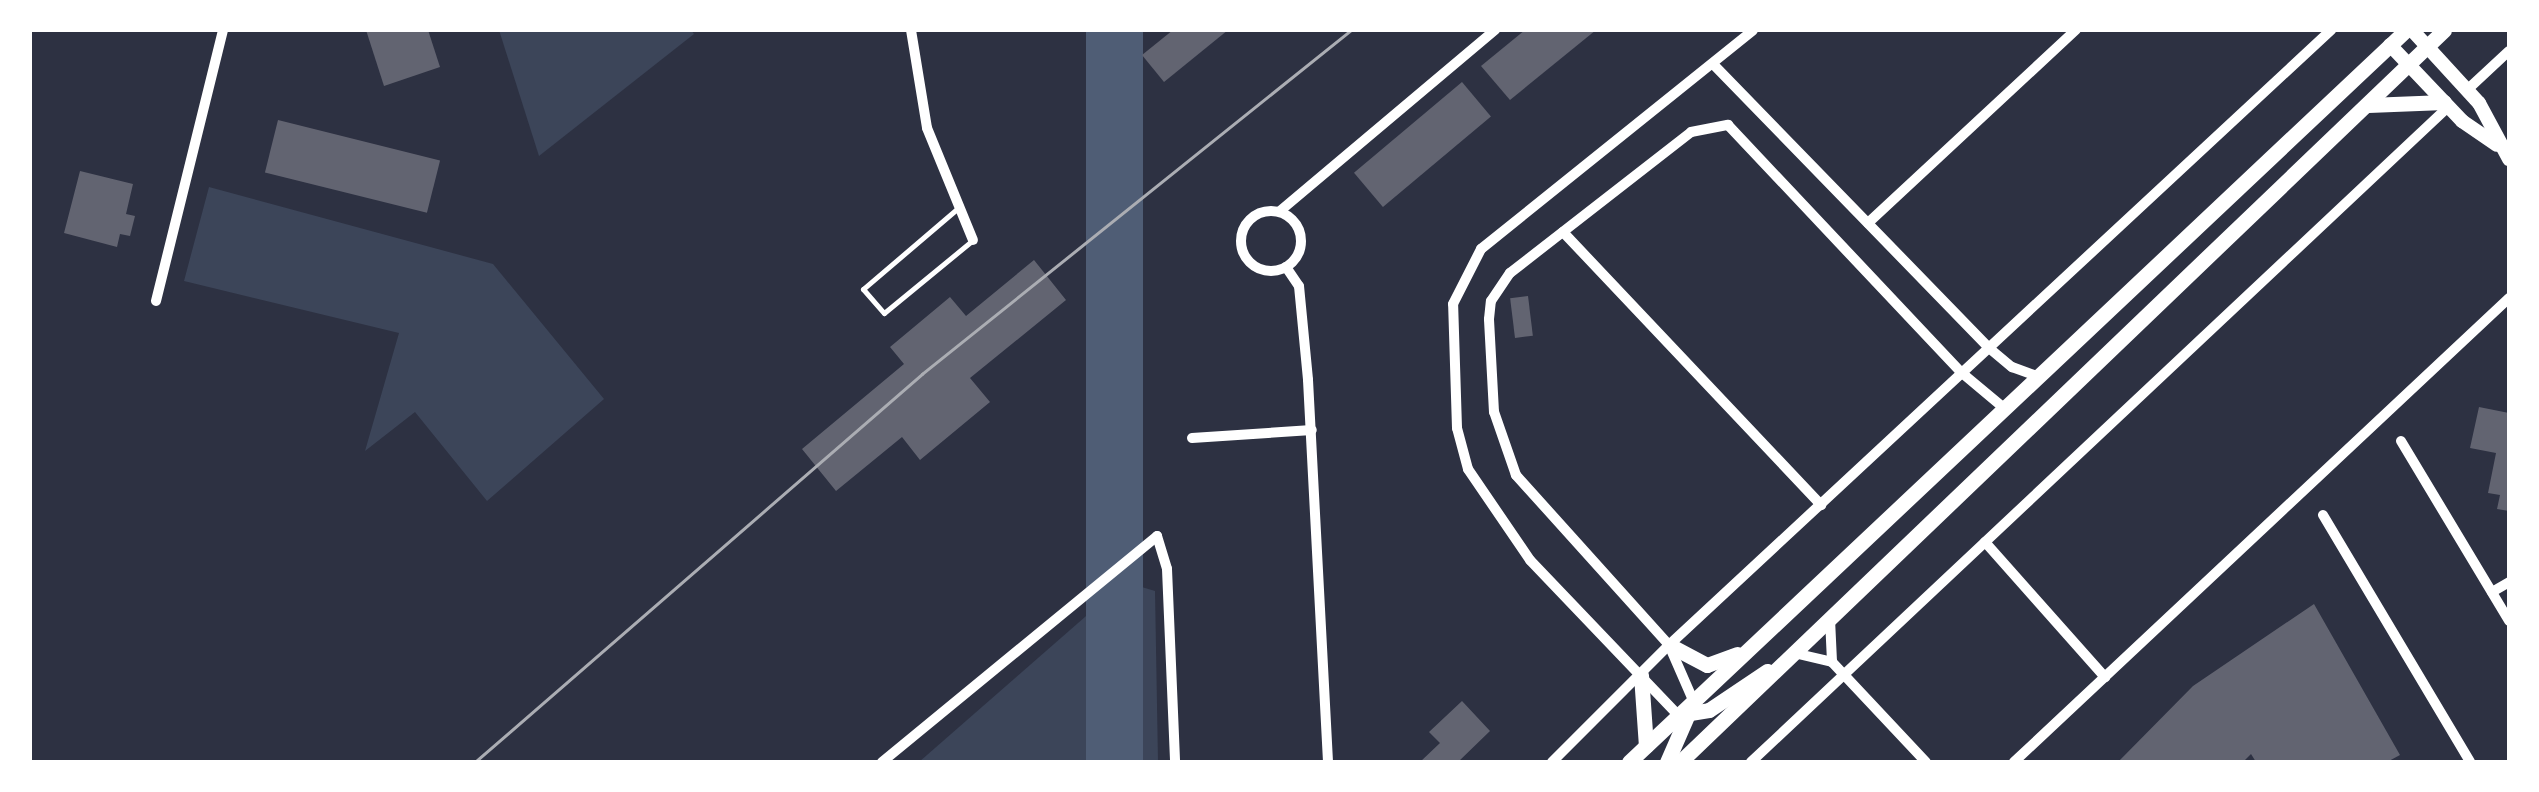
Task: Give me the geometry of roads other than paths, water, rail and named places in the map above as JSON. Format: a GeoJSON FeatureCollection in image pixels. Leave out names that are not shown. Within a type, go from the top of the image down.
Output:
{"type":"FeatureCollection","features":[{"type":"Feature","properties":{"kind":"main road"},"geometry":{"type":"LineString","coordinates":[[1629,762],[2409,30]]}},
{"type":"Feature","properties":{"kind":"main road"},"geometry":{"type":"LineString","coordinates":[[1680,762],[2444,30]]}},
{"type":"Feature","properties":{"kind":"main road"},"geometry":{"type":"LineString","coordinates":[[2367,105],[2446,105]]}},
{"type":"Feature","properties":{"kind":"main road"},"geometry":{"type":"LineString","coordinates":[[1669,645],[1707,665],[1746,651]]}},
{"type":"Feature","properties":{"kind":"main road"},"geometry":{"type":"LineString","coordinates":[[1687,710],[1709,710],[1790,657]]}},
{"type":"Feature","properties":{"kind":"main road"},"geometry":{"type":"LineString","coordinates":[[1640,674],[1646,746]]}},
{"type":"Feature","properties":{"kind":"main road"},"geometry":{"type":"LineString","coordinates":[[1668,762],[1687,710]]}},
{"type":"Feature","properties":{"kind":"street"},"geometry":{"type":"LineString","coordinates":[[156,301],[223,30]]}},
{"type":"Feature","properties":{"kind":"street"},"geometry":{"type":"LineString","coordinates":[[911,30],[932,142],[973,240]]}},
{"type":"Feature","properties":{"kind":"street"},"geometry":{"type":"LineString","coordinates":[[1286,267],[1258,268],[1240,246],[1251,218],[1280,211],[1495,30]]}},
{"type":"Feature","properties":{"kind":"street"},"geometry":{"type":"LineString","coordinates":[[1687,710],[1640,674],[1530,560],[1468,469],[1457,428],[1453,304],[1480,249],[1753,30]]}},
{"type":"Feature","properties":{"kind":"street"},"geometry":{"type":"LineString","coordinates":[[1868,222],[2076,30]]}},
{"type":"Feature","properties":{"kind":"street"},"geometry":{"type":"LineString","coordinates":[[1552,762],[1669,645],[2331,30]]}},
{"type":"Feature","properties":{"kind":"street"},"geometry":{"type":"LineString","coordinates":[[2409,30],[2467,90],[2509,159]]}},
{"type":"Feature","properties":{"kind":"street"},"geometry":{"type":"LineString","coordinates":[[2390,45],[2446,105],[2498,146]]}},
{"type":"Feature","properties":{"kind":"street"},"geometry":{"type":"LineString","coordinates":[[2467,90],[2509,50]]}},
{"type":"Feature","properties":{"kind":"street"},"geometry":{"type":"LineString","coordinates":[[1713,64],[1990,348],[2012,368],[2040,377]]}},
{"type":"Feature","properties":{"kind":"street"},"geometry":{"type":"LineString","coordinates":[[1751,762],[2446,105]]}},
{"type":"Feature","properties":{"kind":"street"},"geometry":{"type":"LineString","coordinates":[[1687,710],[1669,645],[1528,490],[1500,434],[1491,301],[1510,273],[1691,132],[1728,124],[1962,373],[2005,409]]}},
{"type":"Feature","properties":{"kind":"street"},"geometry":{"type":"LineString","coordinates":[[1280,211],[1296,223],[1302,243],[1286,267]]}},
{"type":"Feature","properties":{"kind":"street"},"geometry":{"type":"LineString","coordinates":[[1563,232],[1820,505]]}},
{"type":"Feature","properties":{"kind":"street"},"geometry":{"type":"LineString","coordinates":[[1286,267],[1300,286],[1312,430],[1328,762]]}},
{"type":"Feature","properties":{"kind":"street"},"geometry":{"type":"LineString","coordinates":[[2014,762],[2509,298]]}},
{"type":"Feature","properties":{"kind":"street"},"geometry":{"type":"LineString","coordinates":[[1192,438],[1312,430]]}},
{"type":"Feature","properties":{"kind":"street"},"geometry":{"type":"LineString","coordinates":[[2402,441],[2509,621]]}},
{"type":"Feature","properties":{"kind":"street"},"geometry":{"type":"LineString","coordinates":[[2323,515],[2470,762]]}},
{"type":"Feature","properties":{"kind":"street"},"geometry":{"type":"LineString","coordinates":[[882,762],[1157,536],[1168,569],[1175,762]]}},
{"type":"Feature","properties":{"kind":"street"},"geometry":{"type":"LineString","coordinates":[[1984,542],[2105,677]]}},
{"type":"Feature","properties":{"kind":"street"},"geometry":{"type":"LineString","coordinates":[[2492,592],[2509,582]]}},
{"type":"Feature","properties":{"kind":"street"},"geometry":{"type":"LineString","coordinates":[[1830,618],[1832,662],[1926,762]]}},
{"type":"Feature","properties":{"kind":"street"},"geometry":{"type":"LineString","coordinates":[[1790,657],[1832,662]]}},
{"type":"Feature","properties":{"kind":"lane"},"geometry":{"type":"LineString","coordinates":[[960,206],[864,289],[884,314],[973,240]]}},
{"type":"Feature","properties":{"kind":"tram line"},"geometry":{"type":"LineString","coordinates":[[475,762],[922,374],[1351,30]]}}]}
